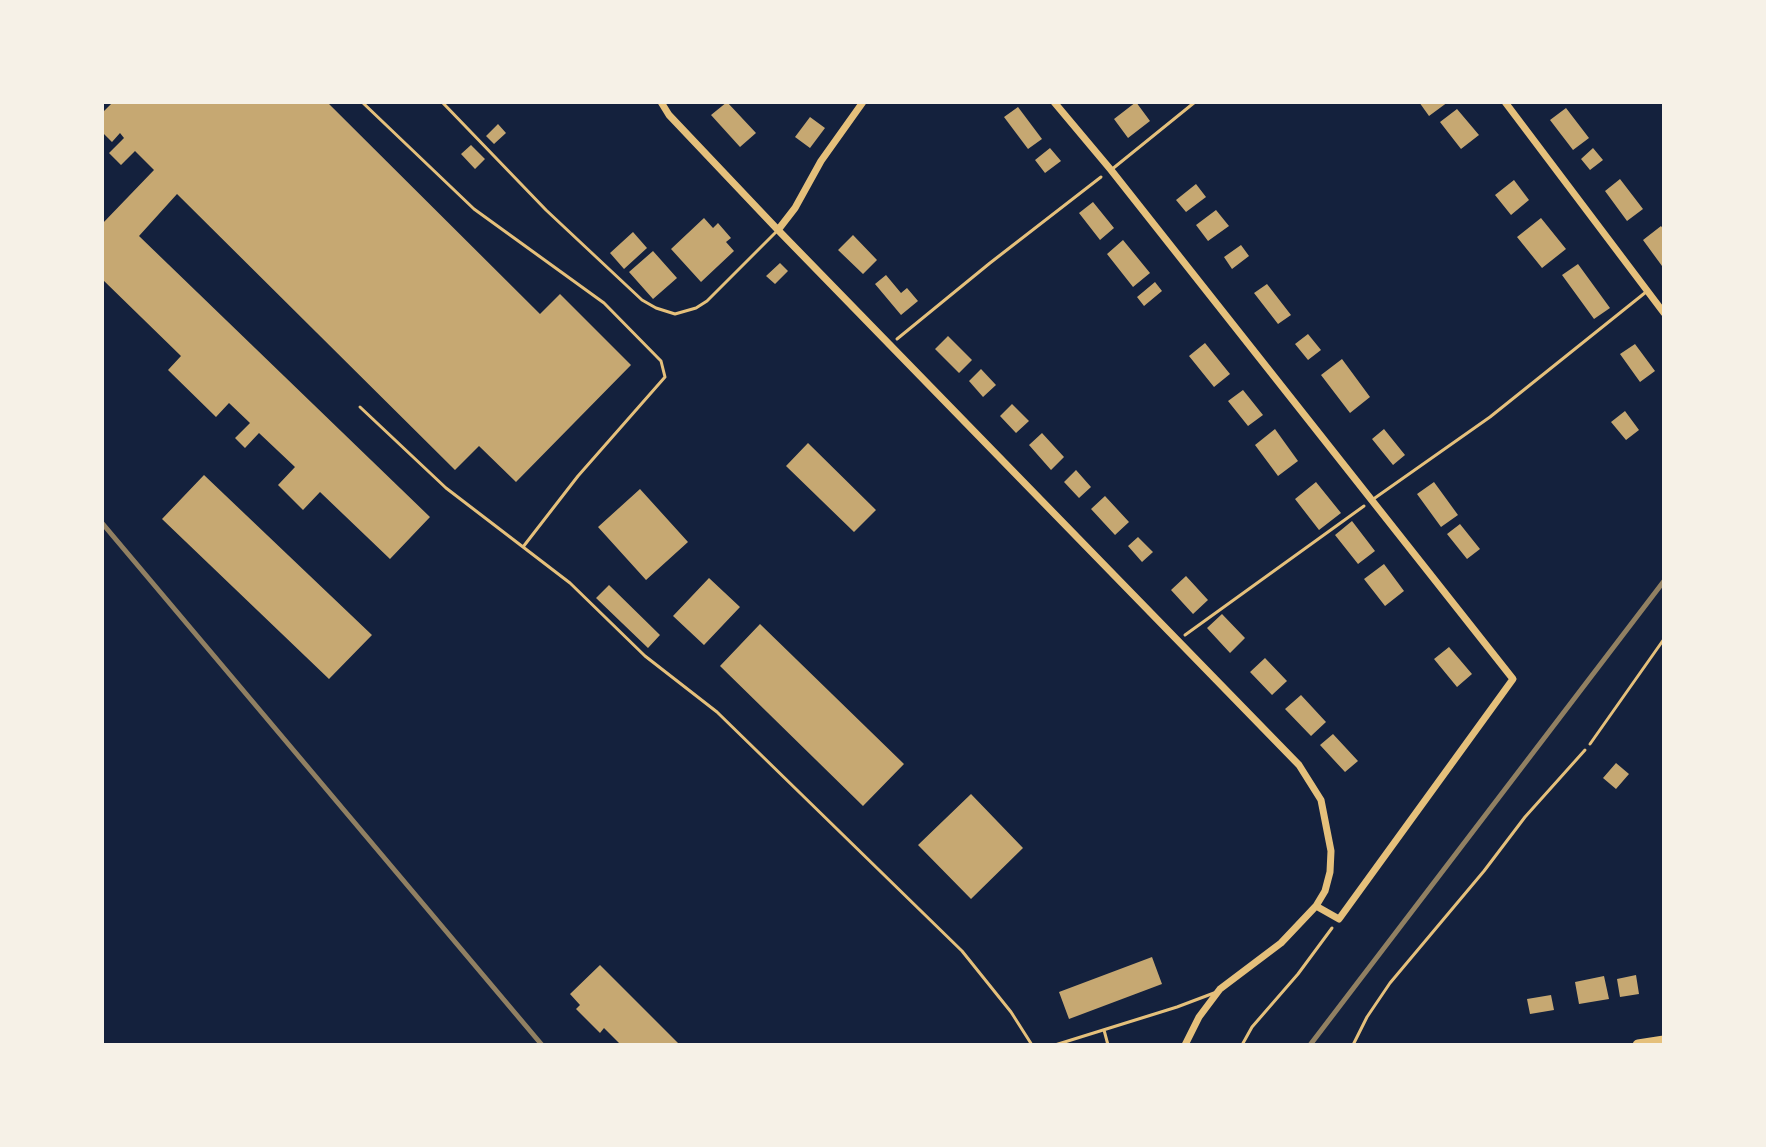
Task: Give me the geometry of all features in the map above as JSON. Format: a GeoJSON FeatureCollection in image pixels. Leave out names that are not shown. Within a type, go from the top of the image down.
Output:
{"type":"FeatureCollection","features":[{"type":"Feature","properties":{"kind":"main road"},"geometry":{"type":"LineString","coordinates":[[1638,1045],[1664,1041]]}},
{"type":"Feature","properties":{"kind":"street"},"geometry":{"type":"LineString","coordinates":[[661,102],[669,115],[778,230],[1299,765],[1321,800],[1331,851],[1325,891],[1316,906],[1281,943],[1220,989],[1199,1017],[1185,1045]]}},
{"type":"Feature","properties":{"kind":"street"},"geometry":{"type":"LineString","coordinates":[[778,230],[863,102]]}},
{"type":"Feature","properties":{"kind":"street"},"geometry":{"type":"LineString","coordinates":[[1054,102],[1513,679],[1339,919],[1316,906]]}},
{"type":"Feature","properties":{"kind":"street"},"geometry":{"type":"LineString","coordinates":[[1505,102],[1664,313]]}},
{"type":"Feature","properties":{"kind":"lane"},"geometry":{"type":"LineString","coordinates":[[362,102],[474,209],[604,303],[661,361],[665,377],[578,476],[523,547]]}},
{"type":"Feature","properties":{"kind":"lane"},"geometry":{"type":"LineString","coordinates":[[442,102],[558,221],[642,300],[656,308],[675,314],[707,301],[778,230]]}},
{"type":"Feature","properties":{"kind":"lane"},"geometry":{"type":"LineString","coordinates":[[1111,170],[1195,102]]}},
{"type":"Feature","properties":{"kind":"lane"},"geometry":{"type":"LineString","coordinates":[[1370,501],[1490,417],[1646,292]]}},
{"type":"Feature","properties":{"kind":"lane"},"geometry":{"type":"LineString","coordinates":[[360,407],[446,488],[570,583],[645,656],[717,712],[962,951],[1011,1012],[1032,1045]]}},
{"type":"Feature","properties":{"kind":"lane"},"geometry":{"type":"LineString","coordinates":[[1590,744],[1664,639]]}},
{"type":"Feature","properties":{"kind":"lane"},"geometry":{"type":"LineString","coordinates":[[1055,1045],[1193,1002],[1220,989]]}},
{"type":"Feature","properties":{"kind":"lane"},"geometry":{"type":"LineString","coordinates":[[1104,1030],[1108,1045]]}},
{"type":"Feature","properties":{"kind":"path"},"geometry":{"type":"LineString","coordinates":[[891,344],[1111,170]]}},
{"type":"Feature","properties":{"kind":"path"},"geometry":{"type":"LineString","coordinates":[[1178,640],[1370,501]]}},
{"type":"Feature","properties":{"kind":"path"},"geometry":{"type":"LineString","coordinates":[[1353,1045],[1390,983],[1525,817],[1590,744]]}},
{"type":"Feature","properties":{"kind":"path"},"geometry":{"type":"LineString","coordinates":[[1242,1045],[1252,1027],[1298,974],[1339,919]]}},
{"type":"Feature","properties":{"kind":"building"},"geometry":{"type":"Polygon","coordinates":[[[113,102],[327,102],[540,314],[560,294],[631,365],[516,482],[479,446],[455,470],[177,194],[139,236],[430,517],[390,559],[320,492],[303,510],[278,485],[295,467],[259,433],[245,448],[235,438],[250,423],[229,403],[216,417],[168,370],[181,356],[102,279],[102,224],[154,170],[135,151],[121,165],[109,153],[124,138],[120,133],[112,142],[102,132],[102,113],[113,102]]]}},
{"type":"Feature","properties":{"kind":"building"},"geometry":{"type":"Polygon","coordinates":[[[727,102],[756,133],[740,147],[711,115],[727,102]]]}},
{"type":"Feature","properties":{"kind":"building"},"geometry":{"type":"Polygon","coordinates":[[[1136,102],[1150,121],[1128,138],[1114,119],[1136,102]]]}},
{"type":"Feature","properties":{"kind":"building"},"geometry":{"type":"Polygon","coordinates":[[[1419,102],[1448,102],[1429,116],[1419,102]]]}},
{"type":"Feature","properties":{"kind":"building"},"geometry":{"type":"Polygon","coordinates":[[[1018,107],[1042,139],[1028,149],[1004,117],[1018,107]]]}},
{"type":"Feature","properties":{"kind":"building"},"geometry":{"type":"Polygon","coordinates":[[[1566,108],[1589,138],[1573,150],[1550,120],[1566,108]]]}},
{"type":"Feature","properties":{"kind":"building"},"geometry":{"type":"Polygon","coordinates":[[[1457,109],[1479,135],[1461,149],[1440,122],[1457,109]]]}},
{"type":"Feature","properties":{"kind":"building"},"geometry":{"type":"Polygon","coordinates":[[[810,117],[825,128],[810,148],[795,137],[810,117]]]}},
{"type":"Feature","properties":{"kind":"building"},"geometry":{"type":"Polygon","coordinates":[[[498,124],[506,133],[494,144],[486,136],[498,124]]]}},
{"type":"Feature","properties":{"kind":"building"},"geometry":{"type":"Polygon","coordinates":[[[471,145],[485,159],[475,169],[461,154],[471,145]]]}},
{"type":"Feature","properties":{"kind":"building"},"geometry":{"type":"Polygon","coordinates":[[[1050,148],[1061,161],[1045,173],[1035,160],[1050,148]]]}},
{"type":"Feature","properties":{"kind":"building"},"geometry":{"type":"Polygon","coordinates":[[[1593,148],[1603,160],[1590,170],[1581,159],[1593,148]]]}},
{"type":"Feature","properties":{"kind":"building"},"geometry":{"type":"Polygon","coordinates":[[[1620,179],[1643,209],[1627,221],[1605,191],[1620,179]]]}},
{"type":"Feature","properties":{"kind":"building"},"geometry":{"type":"Polygon","coordinates":[[[1514,180],[1529,200],[1511,215],[1495,195],[1514,180]]]}},
{"type":"Feature","properties":{"kind":"building"},"geometry":{"type":"Polygon","coordinates":[[[1196,184],[1206,197],[1186,212],[1176,200],[1196,184]]]}},
{"type":"Feature","properties":{"kind":"building"},"geometry":{"type":"Polygon","coordinates":[[[1093,202],[1114,228],[1100,240],[1079,213],[1093,202]]]}},
{"type":"Feature","properties":{"kind":"building"},"geometry":{"type":"Polygon","coordinates":[[[1216,210],[1229,226],[1208,241],[1196,225],[1216,210]]]}},
{"type":"Feature","properties":{"kind":"building"},"geometry":{"type":"Polygon","coordinates":[[[704,218],[713,228],[718,223],[731,238],[726,242],[734,251],[701,282],[671,249],[704,218]]]}},
{"type":"Feature","properties":{"kind":"building"},"geometry":{"type":"Polygon","coordinates":[[[1541,218],[1566,249],[1542,268],[1517,237],[1541,218]]]}},
{"type":"Feature","properties":{"kind":"building"},"geometry":{"type":"Polygon","coordinates":[[[1661,226],[1664,230],[1662,266],[1643,240],[1661,226]]]}},
{"type":"Feature","properties":{"kind":"building"},"geometry":{"type":"Polygon","coordinates":[[[633,232],[647,248],[624,269],[610,253],[633,232]]]}},
{"type":"Feature","properties":{"kind":"building"},"geometry":{"type":"Polygon","coordinates":[[[853,235],[877,260],[863,274],[838,250],[853,235]]]}},
{"type":"Feature","properties":{"kind":"building"},"geometry":{"type":"Polygon","coordinates":[[[1123,240],[1150,273],[1133,287],[1107,254],[1123,240]]]}},
{"type":"Feature","properties":{"kind":"building"},"geometry":{"type":"Polygon","coordinates":[[[1241,245],[1249,256],[1232,269],[1224,257],[1241,245]]]}},
{"type":"Feature","properties":{"kind":"building"},"geometry":{"type":"Polygon","coordinates":[[[653,251],[677,278],[653,299],[629,272],[653,251]]]}},
{"type":"Feature","properties":{"kind":"building"},"geometry":{"type":"Polygon","coordinates":[[[780,263],[788,271],[775,284],[766,276],[780,263]]]}},
{"type":"Feature","properties":{"kind":"building"},"geometry":{"type":"Polygon","coordinates":[[[1578,264],[1610,308],[1594,319],[1562,275],[1578,264]]]}},
{"type":"Feature","properties":{"kind":"building"},"geometry":{"type":"Polygon","coordinates":[[[886,275],[901,293],[907,288],[918,301],[901,315],[875,284],[886,275]]]}},
{"type":"Feature","properties":{"kind":"building"},"geometry":{"type":"Polygon","coordinates":[[[1155,282],[1162,291],[1144,306],[1137,297],[1155,282]]]}},
{"type":"Feature","properties":{"kind":"building"},"geometry":{"type":"Polygon","coordinates":[[[1267,284],[1291,315],[1278,324],[1254,293],[1267,284]]]}},
{"type":"Feature","properties":{"kind":"building"},"geometry":{"type":"Polygon","coordinates":[[[1308,334],[1321,350],[1308,360],[1295,344],[1308,334]]]}},
{"type":"Feature","properties":{"kind":"building"},"geometry":{"type":"Polygon","coordinates":[[[948,336],[972,360],[959,373],[935,349],[948,336]]]}},
{"type":"Feature","properties":{"kind":"building"},"geometry":{"type":"Polygon","coordinates":[[[1205,343],[1230,374],[1214,387],[1189,356],[1205,343]]]}},
{"type":"Feature","properties":{"kind":"building"},"geometry":{"type":"Polygon","coordinates":[[[1635,344],[1655,371],[1640,382],[1620,354],[1635,344]]]}},
{"type":"Feature","properties":{"kind":"building"},"geometry":{"type":"Polygon","coordinates":[[[1342,359],[1370,397],[1350,413],[1321,375],[1342,359]]]}},
{"type":"Feature","properties":{"kind":"building"},"geometry":{"type":"Polygon","coordinates":[[[981,369],[996,385],[983,397],[969,381],[981,369]]]}},
{"type":"Feature","properties":{"kind":"building"},"geometry":{"type":"Polygon","coordinates":[[[1243,390],[1263,415],[1248,426],[1228,401],[1243,390]]]}},
{"type":"Feature","properties":{"kind":"building"},"geometry":{"type":"Polygon","coordinates":[[[1012,404],[1029,421],[1016,433],[1000,416],[1012,404]]]}},
{"type":"Feature","properties":{"kind":"building"},"geometry":{"type":"Polygon","coordinates":[[[1625,411],[1639,430],[1626,440],[1611,422],[1625,411]]]}},
{"type":"Feature","properties":{"kind":"building"},"geometry":{"type":"Polygon","coordinates":[[[1275,429],[1298,461],[1278,476],[1255,445],[1275,429]]]}},
{"type":"Feature","properties":{"kind":"building"},"geometry":{"type":"Polygon","coordinates":[[[1384,429],[1405,455],[1393,465],[1372,439],[1384,429]]]}},
{"type":"Feature","properties":{"kind":"building"},"geometry":{"type":"Polygon","coordinates":[[[1042,433],[1064,457],[1051,470],[1029,445],[1042,433]]]}},
{"type":"Feature","properties":{"kind":"building"},"geometry":{"type":"Polygon","coordinates":[[[808,443],[876,510],[854,532],[786,466],[808,443]]]}},
{"type":"Feature","properties":{"kind":"building"},"geometry":{"type":"Polygon","coordinates":[[[1076,470],[1091,487],[1079,498],[1064,482],[1076,470]]]}},
{"type":"Feature","properties":{"kind":"building"},"geometry":{"type":"Polygon","coordinates":[[[204,475],[372,635],[329,679],[162,519],[204,475]]]}},
{"type":"Feature","properties":{"kind":"building"},"geometry":{"type":"Polygon","coordinates":[[[1316,482],[1341,513],[1319,530],[1295,499],[1316,482]]]}},
{"type":"Feature","properties":{"kind":"building"},"geometry":{"type":"Polygon","coordinates":[[[1434,482],[1458,515],[1441,527],[1417,494],[1434,482]]]}},
{"type":"Feature","properties":{"kind":"building"},"geometry":{"type":"Polygon","coordinates":[[[640,489],[688,542],[646,580],[598,527],[640,489]]]}},
{"type":"Feature","properties":{"kind":"building"},"geometry":{"type":"Polygon","coordinates":[[[1105,496],[1129,522],[1115,535],[1091,509],[1105,496]]]}},
{"type":"Feature","properties":{"kind":"building"},"geometry":{"type":"Polygon","coordinates":[[[1352,521],[1375,551],[1358,564],[1335,535],[1352,521]]]}},
{"type":"Feature","properties":{"kind":"building"},"geometry":{"type":"Polygon","coordinates":[[[1460,524],[1480,549],[1467,559],[1447,534],[1460,524]]]}},
{"type":"Feature","properties":{"kind":"building"},"geometry":{"type":"Polygon","coordinates":[[[1138,537],[1153,552],[1142,562],[1128,546],[1138,537]]]}},
{"type":"Feature","properties":{"kind":"building"},"geometry":{"type":"Polygon","coordinates":[[[1384,564],[1404,591],[1385,606],[1364,579],[1384,564]]]}},
{"type":"Feature","properties":{"kind":"building"},"geometry":{"type":"Polygon","coordinates":[[[1186,576],[1208,600],[1193,614],[1171,590],[1186,576]]]}},
{"type":"Feature","properties":{"kind":"building"},"geometry":{"type":"Polygon","coordinates":[[[709,578],[740,607],[704,645],[673,616],[709,578]]]}},
{"type":"Feature","properties":{"kind":"building"},"geometry":{"type":"Polygon","coordinates":[[[609,585],[660,635],[648,648],[596,598],[609,585]]]}},
{"type":"Feature","properties":{"kind":"building"},"geometry":{"type":"Polygon","coordinates":[[[1222,614],[1245,638],[1230,653],[1207,628],[1222,614]]]}},
{"type":"Feature","properties":{"kind":"building"},"geometry":{"type":"Polygon","coordinates":[[[760,624],[904,764],[863,806],[720,666],[760,624]]]}},
{"type":"Feature","properties":{"kind":"building"},"geometry":{"type":"Polygon","coordinates":[[[1449,647],[1472,674],[1457,687],[1434,659],[1449,647]]]}},
{"type":"Feature","properties":{"kind":"building"},"geometry":{"type":"Polygon","coordinates":[[[1265,658],[1287,681],[1272,695],[1250,672],[1265,658]]]}},
{"type":"Feature","properties":{"kind":"building"},"geometry":{"type":"Polygon","coordinates":[[[1301,695],[1326,722],[1311,736],[1285,709],[1301,695]]]}},
{"type":"Feature","properties":{"kind":"building"},"geometry":{"type":"Polygon","coordinates":[[[1333,734],[1358,761],[1345,772],[1320,745],[1333,734]]]}},
{"type":"Feature","properties":{"kind":"building"},"geometry":{"type":"Polygon","coordinates":[[[1616,763],[1629,774],[1616,789],[1603,778],[1616,763]]]}},
{"type":"Feature","properties":{"kind":"building"},"geometry":{"type":"Polygon","coordinates":[[[971,794],[1023,848],[971,899],[918,845],[971,794]]]}},
{"type":"Feature","properties":{"kind":"building"},"geometry":{"type":"Polygon","coordinates":[[[1152,957],[1162,984],[1069,1019],[1059,992],[1152,957]]]}},
{"type":"Feature","properties":{"kind":"building"},"geometry":{"type":"Polygon","coordinates":[[[600,965],[680,1045],[621,1045],[604,1028],[600,1033],[576,1009],[580,1005],[570,994],[600,965]]]}},
{"type":"Feature","properties":{"kind":"building"},"geometry":{"type":"Polygon","coordinates":[[[1636,975],[1639,994],[1620,997],[1617,979],[1636,975]]]}},
{"type":"Feature","properties":{"kind":"building"},"geometry":{"type":"Polygon","coordinates":[[[1604,976],[1609,999],[1579,1004],[1575,982],[1604,976]]]}},
{"type":"Feature","properties":{"kind":"building"},"geometry":{"type":"Polygon","coordinates":[[[1551,995],[1554,1010],[1530,1014],[1527,999],[1551,995]]]}},
{"type":"Feature","properties":{"kind":"railway"},"geometry":{"type":"LineString","coordinates":[[102,523],[542,1045]]}},
{"type":"Feature","properties":{"kind":"railway"},"geometry":{"type":"LineString","coordinates":[[1310,1045],[1664,581]]}}]}
